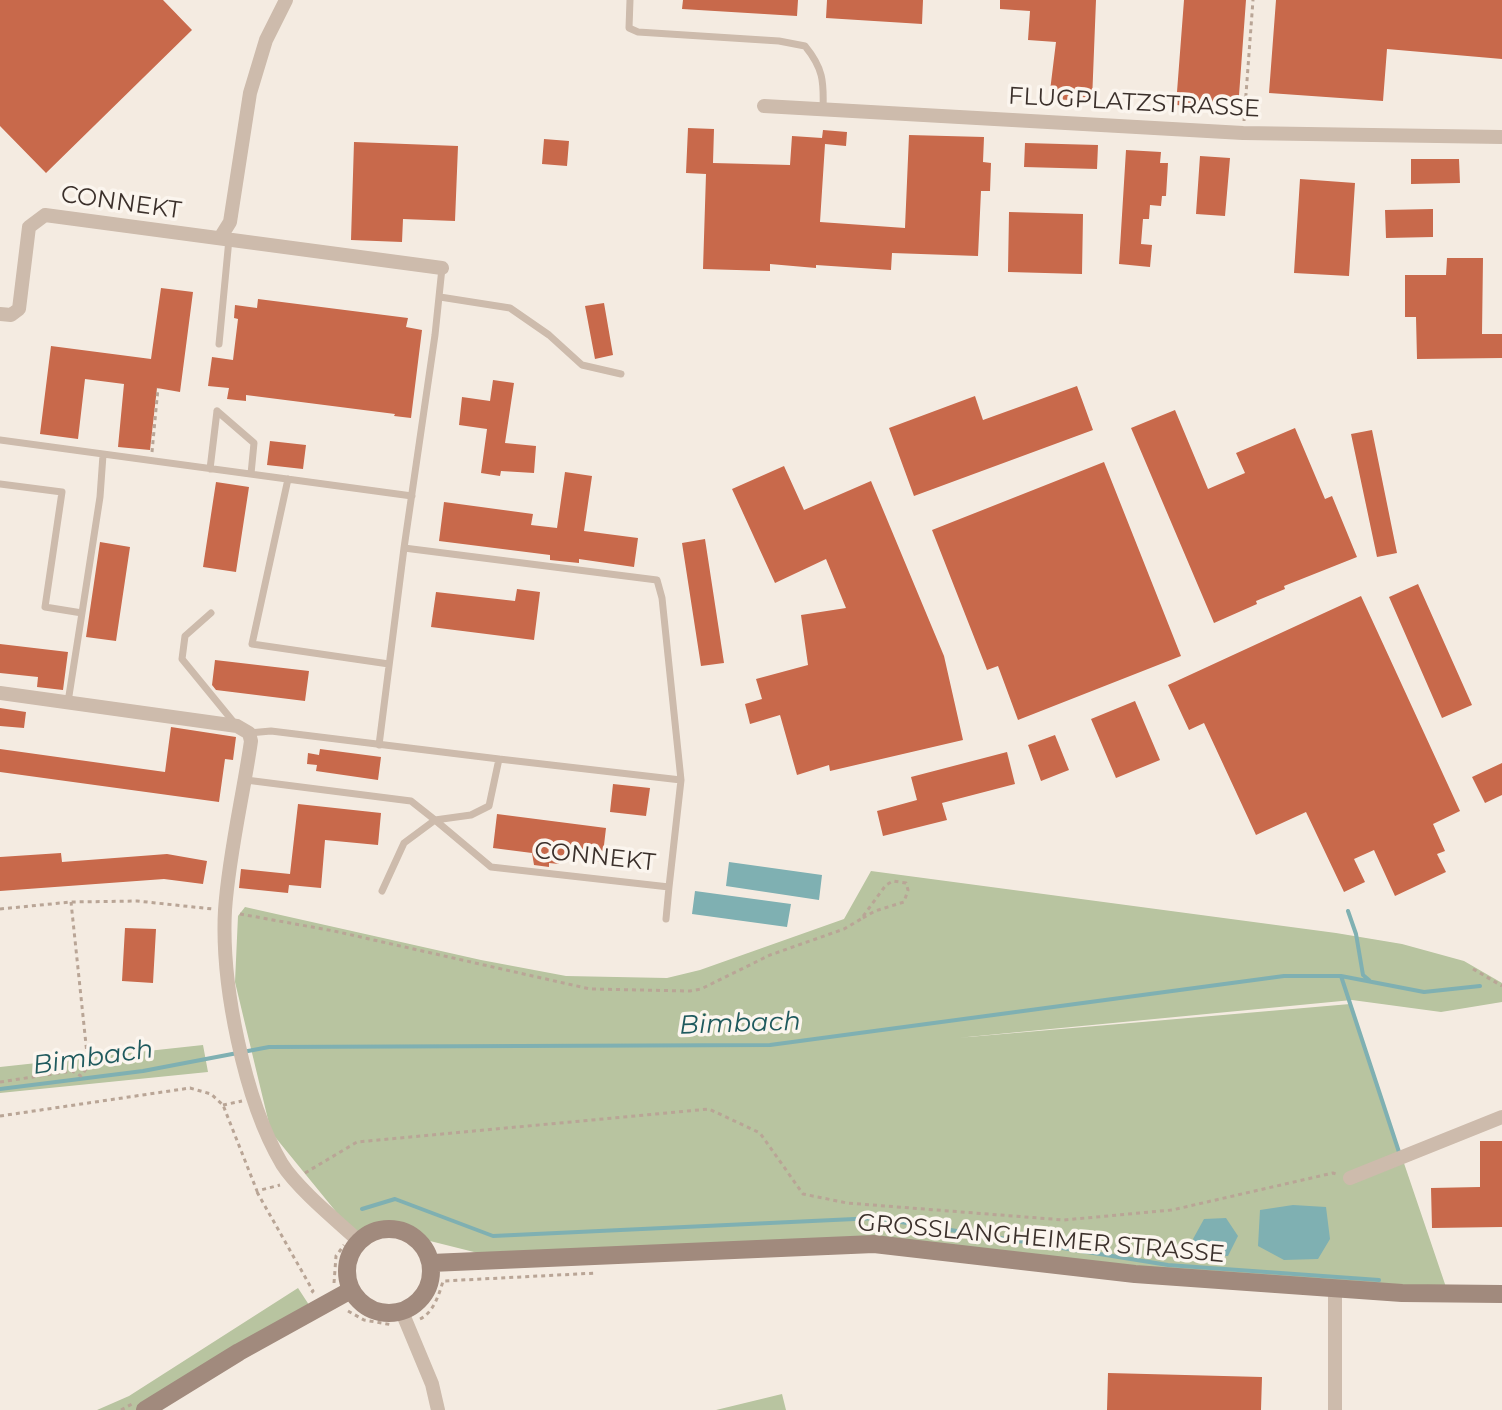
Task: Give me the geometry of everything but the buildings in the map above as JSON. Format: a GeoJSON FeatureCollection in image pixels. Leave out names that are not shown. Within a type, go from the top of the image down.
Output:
{"type":"FeatureCollection","features":[{"type":"Feature","properties":{"kind":"main road"},"geometry":{"type":"LineString","coordinates":[[395,1229],[408,1233],[427,1251],[431,1263],[429,1288],[405,1318],[378,1313],[346,1293],[347,1265],[357,1239],[395,1229]]}},
{"type":"Feature","properties":{"kind":"main road","name":"GROSSLANGHEIMER STRASSE"},"geometry":{"type":"LineString","coordinates":[[431,1263],[874,1244],[1135,1274],[1402,1293],[1502,1294]]}},
{"type":"Feature","properties":{"kind":"main road"},"geometry":{"type":"LineString","coordinates":[[143,1405],[346,1293]]}},
{"type":"Feature","properties":{"kind":"street"},"geometry":{"type":"LineString","coordinates":[[224,239],[230,222],[250,93],[266,40],[286,0]]}},
{"type":"Feature","properties":{"kind":"street","name":"FLUGPLATZSTRASSE"},"geometry":{"type":"LineString","coordinates":[[764,106],[1243,133],[1502,137]]}},
{"type":"Feature","properties":{"kind":"street","name":"CONNEKT"},"geometry":{"type":"LineString","coordinates":[[0,314],[11,315],[19,309],[29,227],[45,215],[442,268]]}},
{"type":"Feature","properties":{"kind":"street"},"geometry":{"type":"LineString","coordinates":[[0,693],[243,730],[251,741],[225,910],[227,972],[238,1035],[257,1112],[283,1166],[357,1239]]}},
{"type":"Feature","properties":{"kind":"street"},"geometry":{"type":"LineString","coordinates":[[1350,1178],[1502,1117]]}},
{"type":"Feature","properties":{"kind":"street"},"geometry":{"type":"LineString","coordinates":[[1335,1288],[1335,1410]]}},
{"type":"Feature","properties":{"kind":"street"},"geometry":{"type":"LineString","coordinates":[[405,1318],[432,1384],[438,1410]]}},
{"type":"Feature","properties":{"kind":"lane"},"geometry":{"type":"LineString","coordinates":[[630,0],[629,28],[638,32],[787,42],[805,46],[818,63],[824,86],[823,111]]}},
{"type":"Feature","properties":{"kind":"lane"},"geometry":{"type":"LineString","coordinates":[[219,344],[224,239]]}},
{"type":"Feature","properties":{"kind":"lane"},"geometry":{"type":"LineString","coordinates":[[379,745],[442,268]]}},
{"type":"Feature","properties":{"kind":"lane"},"geometry":{"type":"LineString","coordinates":[[440,297],[510,308],[549,335],[582,365],[621,374]]}},
{"type":"Feature","properties":{"kind":"lane"},"geometry":{"type":"LineString","coordinates":[[210,469],[217,411],[254,443],[251,474]]}},
{"type":"Feature","properties":{"kind":"lane"},"geometry":{"type":"LineString","coordinates":[[0,440],[412,496]]}},
{"type":"Feature","properties":{"kind":"lane"},"geometry":{"type":"LineString","coordinates":[[68,702],[100,497],[103,455]]}},
{"type":"Feature","properties":{"kind":"lane"},"geometry":{"type":"LineString","coordinates":[[288,479],[252,644],[389,664]]}},
{"type":"Feature","properties":{"kind":"lane"},"geometry":{"type":"LineString","coordinates":[[0,484],[62,492],[45,607],[82,613]]}},
{"type":"Feature","properties":{"kind":"lane","name":"CONNEKT"},"geometry":{"type":"LineString","coordinates":[[246,780],[411,801],[491,867],[669,887],[681,780],[662,598],[657,580],[404,548]]}},
{"type":"Feature","properties":{"kind":"lane"},"geometry":{"type":"LineString","coordinates":[[211,613],[185,636],[182,659],[243,730],[681,780]]}},
{"type":"Feature","properties":{"kind":"lane"},"geometry":{"type":"LineString","coordinates":[[382,891],[404,843],[435,820],[471,815],[489,806],[499,759]]}},
{"type":"Feature","properties":{"kind":"lane"},"geometry":{"type":"LineString","coordinates":[[666,919],[669,887]]}},
{"type":"Feature","properties":{"kind":"path"},"geometry":{"type":"LineString","coordinates":[[1243,133],[1253,0]]}},
{"type":"Feature","properties":{"kind":"path"},"geometry":{"type":"LineString","coordinates":[[152,460],[158,388]]}},
{"type":"Feature","properties":{"kind":"path"},"geometry":{"type":"LineString","coordinates":[[0,909],[71,902],[137,901],[225,910],[590,989],[639,991],[701,989],[770,955],[844,929],[875,911],[904,902],[908,890],[906,883],[901,880],[886,885],[861,919]]}},
{"type":"Feature","properties":{"kind":"path"},"geometry":{"type":"LineString","coordinates":[[0,1082],[72,1071],[81,1076],[86,1069],[71,902]]}},
{"type":"Feature","properties":{"kind":"path"},"geometry":{"type":"LineString","coordinates":[[1473,969],[1502,986]]}},
{"type":"Feature","properties":{"kind":"path"},"geometry":{"type":"LineString","coordinates":[[0,1116],[190,1088],[211,1094],[223,1105],[257,1191],[313,1291],[300,1300]]}},
{"type":"Feature","properties":{"kind":"path"},"geometry":{"type":"LineString","coordinates":[[223,1105],[253,1098]]}},
{"type":"Feature","properties":{"kind":"path"},"geometry":{"type":"LineString","coordinates":[[295,1179],[357,1142],[709,1109],[760,1133],[803,1194],[847,1203],[1064,1220],[1172,1210],[1333,1173],[1350,1178]]}},
{"type":"Feature","properties":{"kind":"path"},"geometry":{"type":"LineString","coordinates":[[257,1191],[272,1188]]}},
{"type":"Feature","properties":{"kind":"path"},"geometry":{"type":"LineString","coordinates":[[357,1239],[336,1256],[334,1285],[346,1293],[349,1312],[364,1320],[391,1325],[405,1318],[425,1318],[443,1281],[601,1273]]}},
{"type":"Feature","properties":{"kind":"path"},"geometry":{"type":"LineString","coordinates":[[121,1410],[143,1405]]}},
{"type":"Feature","properties":{"kind":"green space"},"geometry":{"type":"Polygon","coordinates":[[[871,871],[1402,944],[1464,961],[1502,983],[1502,1002],[1441,1012],[1352,1000],[957,1038],[1350,1004],[1447,1290],[1136,1270],[875,1238],[490,1256],[430,1241],[396,1222],[355,1235],[271,1132],[235,982],[238,916],[245,907],[566,976],[667,978],[700,970],[844,919],[871,871]]]}},
{"type":"Feature","properties":{"kind":"green space"},"geometry":{"type":"Polygon","coordinates":[[[203,1045],[208,1072],[0,1093],[0,1067],[203,1045]]]}},
{"type":"Feature","properties":{"kind":"green space"},"geometry":{"type":"Polygon","coordinates":[[[298,1288],[313,1311],[148,1410],[97,1410],[129,1396],[298,1288]]]}},
{"type":"Feature","properties":{"kind":"green space"},"geometry":{"type":"Polygon","coordinates":[[[782,1394],[786,1410],[716,1410],[782,1394]]]}},
{"type":"Feature","properties":{"kind":"water"},"geometry":{"type":"Polygon","coordinates":[[[729,862],[822,875],[819,900],[726,886],[729,862]]]}},
{"type":"Feature","properties":{"kind":"water"},"geometry":{"type":"Polygon","coordinates":[[[695,891],[791,904],[787,927],[692,914],[695,891]]]}},
{"type":"Feature","properties":{"kind":"water"},"geometry":{"type":"Polygon","coordinates":[[[1293,1205],[1326,1207],[1330,1239],[1318,1259],[1284,1260],[1258,1246],[1260,1210],[1293,1205]]]}},
{"type":"Feature","properties":{"kind":"water"},"geometry":{"type":"Polygon","coordinates":[[[1226,1218],[1238,1236],[1228,1256],[1205,1256],[1193,1239],[1204,1219],[1226,1218]]]}},
{"type":"Feature","properties":{"kind":"waterway"},"geometry":{"type":"LineString","coordinates":[[1348,911],[1356,934],[1363,975],[1369,980]]}},
{"type":"Feature","properties":{"kind":"waterway","name":"Bimbach"},"geometry":{"type":"LineString","coordinates":[[0,1089],[143,1071],[269,1047],[770,1045],[1284,976],[1341,976],[1424,992],[1480,986]]}},
{"type":"Feature","properties":{"kind":"waterway"},"geometry":{"type":"LineString","coordinates":[[1341,976],[1399,1152]]}},
{"type":"Feature","properties":{"kind":"waterway"},"geometry":{"type":"LineString","coordinates":[[362,1209],[395,1199],[493,1236],[876,1218],[1168,1265],[1379,1280]]}}]}
